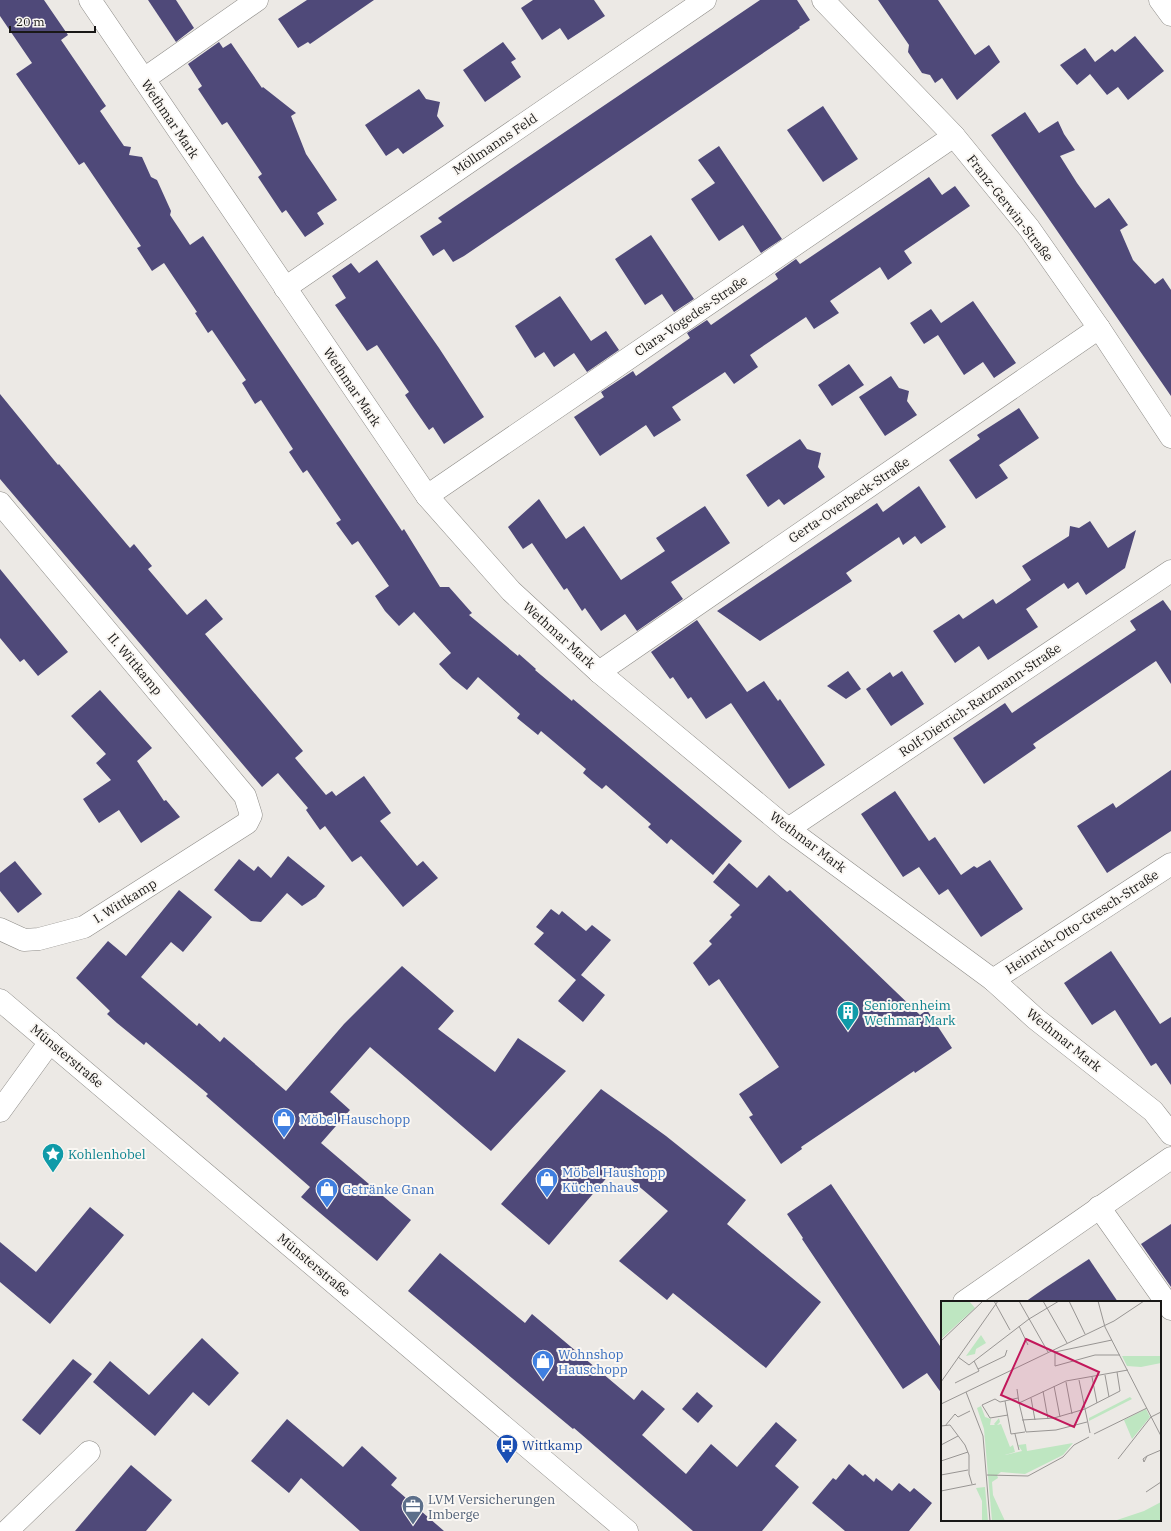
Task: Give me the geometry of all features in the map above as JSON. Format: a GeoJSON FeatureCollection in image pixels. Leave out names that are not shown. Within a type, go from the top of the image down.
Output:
{"type":"FeatureCollection","features":[{"type":"Feature","properties":{"kind":"street","name":"Wethmar Mark"},"geometry":{"type":"LineString","coordinates":[[90,0],[427,496],[511,591],[599,672],[788,829],[993,980],[1036,1020],[1153,1111],[1171,1134]]}},
{"type":"Feature","properties":{"kind":"street"},"geometry":{"type":"LineString","coordinates":[[144,79],[257,0]]}},
{"type":"Feature","properties":{"kind":"street","name":"Möllmanns Feld"},"geometry":{"type":"LineString","coordinates":[[285,288],[706,0]]}},
{"type":"Feature","properties":{"kind":"street","name":"Franz-Gerwin-Straße"},"geometry":{"type":"LineString","coordinates":[[823,0],[954,136],[1028,228],[1099,328],[1171,437]]}},
{"type":"Feature","properties":{"kind":"street"},"geometry":{"type":"LineString","coordinates":[[1160,0],[1171,15]]}},
{"type":"Feature","properties":{"kind":"street","name":"Clara-Vogedes-Straße"},"geometry":{"type":"LineString","coordinates":[[427,496],[954,136]]}},
{"type":"Feature","properties":{"kind":"street","name":"Gerta-Overbeck-Straße"},"geometry":{"type":"LineString","coordinates":[[599,672],[1099,328]]}},
{"type":"Feature","properties":{"kind":"street","name":"II. Wittkamp"},"geometry":{"type":"LineString","coordinates":[[0,503],[245,796],[251,815],[247,823],[240,828]]}},
{"type":"Feature","properties":{"kind":"street","name":"Rolf-Dietrich-Ratzmann-Straße"},"geometry":{"type":"LineString","coordinates":[[788,829],[1171,572]]}},
{"type":"Feature","properties":{"kind":"street","name":"I. Wittkamp"},"geometry":{"type":"LineString","coordinates":[[0,929],[24,940],[39,939],[84,927],[240,828]]}},
{"type":"Feature","properties":{"kind":"street","name":"Heinrich-Otto-Gresch-Straße"},"geometry":{"type":"LineString","coordinates":[[993,980],[1171,864]]}},
{"type":"Feature","properties":{"kind":"street","name":"Münsterstraße"},"geometry":{"type":"LineString","coordinates":[[0,1000],[627,1531]]}},
{"type":"Feature","properties":{"kind":"street"},"geometry":{"type":"LineString","coordinates":[[0,1111],[50,1042]]}},
{"type":"Feature","properties":{"kind":"street"},"geometry":{"type":"LineString","coordinates":[[965,1301],[1171,1158]]}},
{"type":"Feature","properties":{"kind":"street"},"geometry":{"type":"LineString","coordinates":[[1099,1207],[1171,1309]]}},
{"type":"Feature","properties":{"kind":"street"},"geometry":{"type":"LineString","coordinates":[[7,1531],[89,1452]]}},
{"type":"Feature","properties":{"kind":"building"},"geometry":{"type":"Polygon","coordinates":[[[0,0],[44,0],[68,35],[61,40],[106,106],[100,111],[124,146],[131,147],[129,155],[142,157],[151,177],[157,180],[171,211],[170,215],[190,245],[203,236],[402,531],[404,529],[440,587],[449,587],[472,613],[469,615],[518,656],[519,654],[536,669],[535,670],[572,701],[573,699],[742,841],[713,875],[671,839],[667,844],[648,827],[651,824],[606,785],[602,789],[592,781],[583,773],[586,769],[541,731],[538,735],[517,718],[520,714],[478,677],[467,690],[452,678],[439,664],[451,653],[414,612],[399,626],[385,611],[375,596],[389,586],[358,541],[352,545],[336,523],[341,520],[307,470],[303,473],[289,452],[293,449],[261,400],[255,404],[242,383],[246,380],[212,330],[208,333],[195,313],[197,312],[164,263],[152,271],[137,248],[141,246],[84,162],[79,165],[16,74],[32,63],[0,16],[0,0]]]}},
{"type":"Feature","properties":{"kind":"building"},"geometry":{"type":"Polygon","coordinates":[[[148,0],[176,0],[194,28],[176,42],[148,0]]]}},
{"type":"Feature","properties":{"kind":"building"},"geometry":{"type":"Polygon","coordinates":[[[307,0],[374,0],[310,44],[308,42],[298,48],[278,19],[307,0]]]}},
{"type":"Feature","properties":{"kind":"building"},"geometry":{"type":"Polygon","coordinates":[[[533,0],[594,0],[605,16],[568,40],[560,28],[542,40],[521,8],[533,0]]]}},
{"type":"Feature","properties":{"kind":"building"},"geometry":{"type":"Polygon","coordinates":[[[760,0],[797,0],[810,20],[464,256],[453,262],[444,249],[433,256],[420,236],[442,222],[438,218],[760,0]]]}},
{"type":"Feature","properties":{"kind":"building"},"geometry":{"type":"Polygon","coordinates":[[[878,0],[938,0],[975,55],[989,45],[1000,62],[957,100],[942,78],[935,83],[930,75],[922,73],[908,52],[909,45],[878,0]]]}},
{"type":"Feature","properties":{"kind":"building"},"geometry":{"type":"Polygon","coordinates":[[[1135,36],[1164,71],[1128,100],[1118,87],[1107,95],[1090,74],[1077,85],[1060,65],[1085,48],[1095,62],[1112,49],[1115,52],[1135,36]]]}},
{"type":"Feature","properties":{"kind":"building"},"geometry":{"type":"Polygon","coordinates":[[[219,42],[223,48],[231,43],[262,88],[263,87],[296,113],[291,116],[306,154],[337,200],[317,213],[324,224],[305,237],[286,210],[282,213],[258,177],[262,174],[227,122],[222,125],[198,89],[202,86],[188,64],[219,42]]]}},
{"type":"Feature","properties":{"kind":"building"},"geometry":{"type":"Polygon","coordinates":[[[503,42],[516,59],[511,62],[521,77],[485,102],[463,70],[503,42]]]}},
{"type":"Feature","properties":{"kind":"building"},"geometry":{"type":"Polygon","coordinates":[[[419,89],[426,99],[440,102],[437,116],[444,126],[403,154],[398,148],[386,156],[365,125],[419,89]]]}},
{"type":"Feature","properties":{"kind":"building"},"geometry":{"type":"Polygon","coordinates":[[[823,106],[858,159],[823,182],[787,130],[823,106]]]}},
{"type":"Feature","properties":{"kind":"building"},"geometry":{"type":"Polygon","coordinates":[[[1025,112],[1039,133],[1058,121],[1064,134],[1075,150],[1060,156],[1077,183],[1095,208],[1109,198],[1128,225],[1120,230],[1133,260],[1155,284],[1163,278],[1171,290],[1171,396],[991,135],[1025,112]]]}},
{"type":"Feature","properties":{"kind":"building"},"geometry":{"type":"Polygon","coordinates":[[[719,146],[782,239],[761,253],[743,225],[719,241],[691,199],[715,183],[698,160],[719,146]]]}},
{"type":"Feature","properties":{"kind":"building"},"geometry":{"type":"Polygon","coordinates":[[[929,177],[942,195],[955,186],[970,206],[904,251],[912,263],[888,280],[880,267],[830,301],[839,313],[814,329],[806,317],[750,355],[758,367],[734,384],[725,372],[672,407],[681,420],[654,437],[646,425],[600,456],[574,417],[604,397],[601,392],[633,371],[636,376],[690,338],[687,333],[707,320],[711,325],[778,279],[775,274],[796,259],[800,264],[929,177]]]}},
{"type":"Feature","properties":{"kind":"building"},"geometry":{"type":"Polygon","coordinates":[[[651,235],[694,299],[674,312],[662,294],[645,305],[615,259],[651,235]]]}},
{"type":"Feature","properties":{"kind":"building"},"geometry":{"type":"Polygon","coordinates":[[[377,260],[439,348],[484,417],[444,444],[433,427],[429,430],[413,407],[405,395],[409,392],[377,345],[367,351],[335,305],[346,298],[332,276],[351,263],[359,273],[377,260]]]}},
{"type":"Feature","properties":{"kind":"building"},"geometry":{"type":"Polygon","coordinates":[[[560,296],[591,341],[606,331],[619,350],[587,372],[574,353],[554,367],[544,352],[535,358],[515,326],[560,296]]]}},
{"type":"Feature","properties":{"kind":"building"},"geometry":{"type":"Polygon","coordinates":[[[973,301],[1016,363],[994,378],[983,362],[964,375],[938,335],[924,344],[910,323],[931,309],[941,323],[973,301]]]}},
{"type":"Feature","properties":{"kind":"building"},"geometry":{"type":"Polygon","coordinates":[[[849,364],[864,385],[832,406],[818,385],[849,364]]]}},
{"type":"Feature","properties":{"kind":"building"},"geometry":{"type":"Polygon","coordinates":[[[891,376],[899,388],[909,391],[907,401],[917,415],[885,436],[859,397],[891,376]]]}},
{"type":"Feature","properties":{"kind":"building"},"geometry":{"type":"Polygon","coordinates":[[[0,394],[58,465],[59,464],[130,548],[134,544],[152,566],[148,569],[187,615],[206,599],[223,619],[205,634],[303,751],[295,758],[326,795],[332,791],[336,796],[364,776],[391,813],[380,821],[417,866],[423,861],[438,878],[403,907],[361,856],[352,862],[325,826],[320,830],[306,810],[308,808],[278,773],[262,787],[0,479],[0,394]]]}},
{"type":"Feature","properties":{"kind":"building"},"geometry":{"type":"Polygon","coordinates":[[[1019,408],[1039,438],[999,465],[1008,478],[976,499],[949,460],[980,439],[977,435],[1019,408]]]}},
{"type":"Feature","properties":{"kind":"building"},"geometry":{"type":"Polygon","coordinates":[[[800,439],[807,449],[821,453],[818,467],[825,477],[784,505],[779,499],[768,507],[746,475],[800,439]]]}},
{"type":"Feature","properties":{"kind":"building"},"geometry":{"type":"Polygon","coordinates":[[[919,486],[946,527],[921,544],[915,536],[903,545],[899,537],[846,573],[852,581],[760,641],[717,611],[877,503],[883,512],[919,486]]]}},
{"type":"Feature","properties":{"kind":"building"},"geometry":{"type":"Polygon","coordinates":[[[539,499],[566,539],[584,526],[621,580],[665,551],[656,538],[705,506],[730,543],[671,582],[683,599],[637,631],[625,614],[601,631],[585,608],[582,611],[567,588],[564,590],[532,543],[523,549],[508,527],[539,499]]]}},
{"type":"Feature","properties":{"kind":"building"},"geometry":{"type":"Polygon","coordinates":[[[1090,521],[1108,548],[1136,530],[1125,568],[1086,595],[1078,582],[1068,589],[1064,583],[1026,609],[1038,627],[988,660],[979,646],[955,663],[933,631],[959,614],[963,619],[993,599],[996,604],[1031,580],[1022,566],[1069,536],[1070,526],[1079,528],[1090,521]]]}},
{"type":"Feature","properties":{"kind":"building"},"geometry":{"type":"Polygon","coordinates":[[[0,569],[68,652],[38,676],[24,659],[20,662],[0,638],[0,569]]]}},
{"type":"Feature","properties":{"kind":"building"},"geometry":{"type":"Polygon","coordinates":[[[1163,600],[1171,611],[1171,684],[1156,661],[1033,744],[1036,748],[984,784],[953,738],[1005,703],[1012,713],[1136,630],[1130,621],[1163,600]]]}},
{"type":"Feature","properties":{"kind":"building"},"geometry":{"type":"Polygon","coordinates":[[[697,620],[747,692],[764,681],[778,701],[780,699],[825,765],[789,789],[731,703],[706,719],[691,697],[688,699],[673,677],[670,679],[651,652],[697,620]]]}},
{"type":"Feature","properties":{"kind":"building"},"geometry":{"type":"Polygon","coordinates":[[[848,671],[861,689],[846,699],[827,686],[848,671]]]}},
{"type":"Feature","properties":{"kind":"building"},"geometry":{"type":"Polygon","coordinates":[[[902,671],[924,704],[891,726],[866,689],[890,672],[893,677],[902,671]]]}},
{"type":"Feature","properties":{"kind":"building"},"geometry":{"type":"Polygon","coordinates":[[[100,690],[152,748],[137,761],[164,801],[166,800],[180,817],[141,843],[119,810],[99,823],[83,799],[111,780],[96,763],[106,754],[71,716],[100,690]]]}},
{"type":"Feature","properties":{"kind":"building"},"geometry":{"type":"Polygon","coordinates":[[[1171,770],[1171,831],[1107,873],[1077,826],[1113,803],[1116,808],[1171,770]]]}},
{"type":"Feature","properties":{"kind":"building"},"geometry":{"type":"Polygon","coordinates":[[[895,791],[929,841],[935,837],[961,875],[974,866],[977,868],[990,860],[1023,909],[981,937],[948,889],[939,895],[919,867],[903,877],[861,814],[895,791]]]}},
{"type":"Feature","properties":{"kind":"building"},"geometry":{"type":"Polygon","coordinates":[[[288,856],[325,886],[316,897],[302,906],[287,893],[261,922],[251,921],[214,890],[239,859],[254,871],[258,866],[271,878],[288,856]]]}},
{"type":"Feature","properties":{"kind":"building"},"geometry":{"type":"Polygon","coordinates":[[[15,861],[42,894],[18,913],[0,891],[0,873],[15,861]]]}},
{"type":"Feature","properties":{"kind":"building","name":"Seniorenheim Wethmar Mark"},"geometry":{"type":"Polygon","coordinates":[[[729,863],[757,888],[769,875],[787,892],[790,890],[920,1015],[927,1010],[952,1048],[915,1073],[914,1071],[801,1147],[802,1149],[781,1164],[749,1117],[753,1115],[739,1094],[779,1067],[719,979],[709,986],[693,963],[712,944],[709,941],[732,917],[730,915],[740,905],[713,882],[729,863]]]}},
{"type":"Feature","properties":{"kind":"building"},"geometry":{"type":"Polygon","coordinates":[[[179,890],[212,917],[183,952],[171,942],[141,977],[197,1026],[199,1023],[220,1042],[224,1037],[286,1091],[344,1024],[402,966],[454,1011],[438,1029],[495,1072],[518,1038],[566,1071],[491,1151],[370,1047],[330,1092],[350,1110],[321,1143],[411,1220],[377,1261],[301,1197],[310,1187],[206,1096],[208,1094],[146,1042],[144,1045],[117,1023],[107,1014],[110,1011],[76,978],[108,941],[126,956],[179,890]]]}},
{"type":"Feature","properties":{"kind":"building"},"geometry":{"type":"Polygon","coordinates":[[[551,909],[559,915],[562,911],[586,931],[592,925],[611,940],[581,975],[605,995],[583,1022],[558,1001],[576,980],[534,944],[544,933],[536,927],[551,909]]]}},
{"type":"Feature","properties":{"kind":"building"},"geometry":{"type":"Polygon","coordinates":[[[1111,951],[1160,1024],[1171,1017],[1171,1085],[1156,1063],[1151,1066],[1115,1010],[1092,1025],[1064,983],[1111,951]]]}},
{"type":"Feature","properties":{"kind":"building"},"geometry":{"type":"Polygon","coordinates":[[[601,1089],[666,1136],[746,1200],[727,1224],[821,1302],[766,1368],[673,1293],[667,1300],[619,1261],[668,1211],[616,1167],[549,1245],[501,1204],[601,1089]]]}},
{"type":"Feature","properties":{"kind":"building"},"geometry":{"type":"Polygon","coordinates":[[[831,1184],[941,1348],[941,1393],[927,1373],[903,1389],[802,1239],[803,1238],[787,1214],[831,1184]]]}},
{"type":"Feature","properties":{"kind":"building"},"geometry":{"type":"Polygon","coordinates":[[[90,1207],[124,1235],[50,1324],[0,1282],[0,1242],[36,1272],[90,1207]]]}},
{"type":"Feature","properties":{"kind":"building"},"geometry":{"type":"Polygon","coordinates":[[[1171,1224],[1171,1287],[1141,1244],[1171,1224]]]}},
{"type":"Feature","properties":{"kind":"building"},"geometry":{"type":"Polygon","coordinates":[[[440,1253],[525,1323],[532,1314],[634,1400],[642,1390],[665,1409],[642,1435],[686,1474],[711,1444],[737,1467],[776,1422],[797,1440],[775,1466],[799,1487],[762,1531],[693,1531],[574,1428],[573,1429],[408,1291],[440,1253]]]}},
{"type":"Feature","properties":{"kind":"building"},"geometry":{"type":"Polygon","coordinates":[[[1089,1259],[1117,1301],[1026,1301],[1089,1259]]]}},
{"type":"Feature","properties":{"kind":"building"},"geometry":{"type":"Polygon","coordinates":[[[202,1338],[239,1373],[209,1406],[193,1392],[155,1436],[93,1382],[110,1361],[149,1395],[202,1338]]]}},
{"type":"Feature","properties":{"kind":"building"},"geometry":{"type":"Polygon","coordinates":[[[73,1359],[92,1374],[40,1435],[22,1420],[73,1359]]]}},
{"type":"Feature","properties":{"kind":"building"},"geometry":{"type":"Polygon","coordinates":[[[697,1392],[713,1406],[698,1423],[682,1409],[697,1392]]]}},
{"type":"Feature","properties":{"kind":"building"},"geometry":{"type":"Polygon","coordinates":[[[287,1419],[343,1467],[362,1446],[397,1478],[391,1485],[444,1531],[360,1531],[301,1478],[289,1493],[251,1461],[287,1419]]]}},
{"type":"Feature","properties":{"kind":"building"},"geometry":{"type":"Polygon","coordinates":[[[849,1464],[863,1476],[865,1474],[874,1482],[876,1478],[892,1491],[899,1483],[910,1492],[914,1488],[932,1503],[909,1531],[845,1531],[812,1503],[833,1478],[836,1480],[849,1464]]]}},
{"type":"Feature","properties":{"kind":"building"},"geometry":{"type":"Polygon","coordinates":[[[131,1465],[172,1500],[146,1531],[75,1531],[131,1465]]]}},
{"type":"Feature","properties":{"kind":"place","name":"Seniorenheim Wethmar Mark"},"geometry":{"type":"Point","coordinates":[848,1032]}},
{"type":"Feature","properties":{"kind":"place","name":"Möbel Hauschopp"},"geometry":{"type":"Point","coordinates":[284,1138]}},
{"type":"Feature","properties":{"kind":"place","name":"Kohlenhobel"},"geometry":{"type":"Point","coordinates":[53,1174]}},
{"type":"Feature","properties":{"kind":"place","name":"Möbel Haushopp Küchenhaus"},"geometry":{"type":"Point","coordinates":[547,1198]}},
{"type":"Feature","properties":{"kind":"place","name":"Getränke Gnan"},"geometry":{"type":"Point","coordinates":[327,1208]}},
{"type":"Feature","properties":{"kind":"place","name":"Wohnshop Hauschopp"},"geometry":{"type":"Point","coordinates":[543,1380]}},
{"type":"Feature","properties":{"kind":"place","name":"Wittkamp"},"geometry":{"type":"Point","coordinates":[507,1464]}},
{"type":"Feature","properties":{"kind":"place","name":"LVM Versicherungen Imberge"},"geometry":{"type":"Point","coordinates":[413,1526]}}]}
